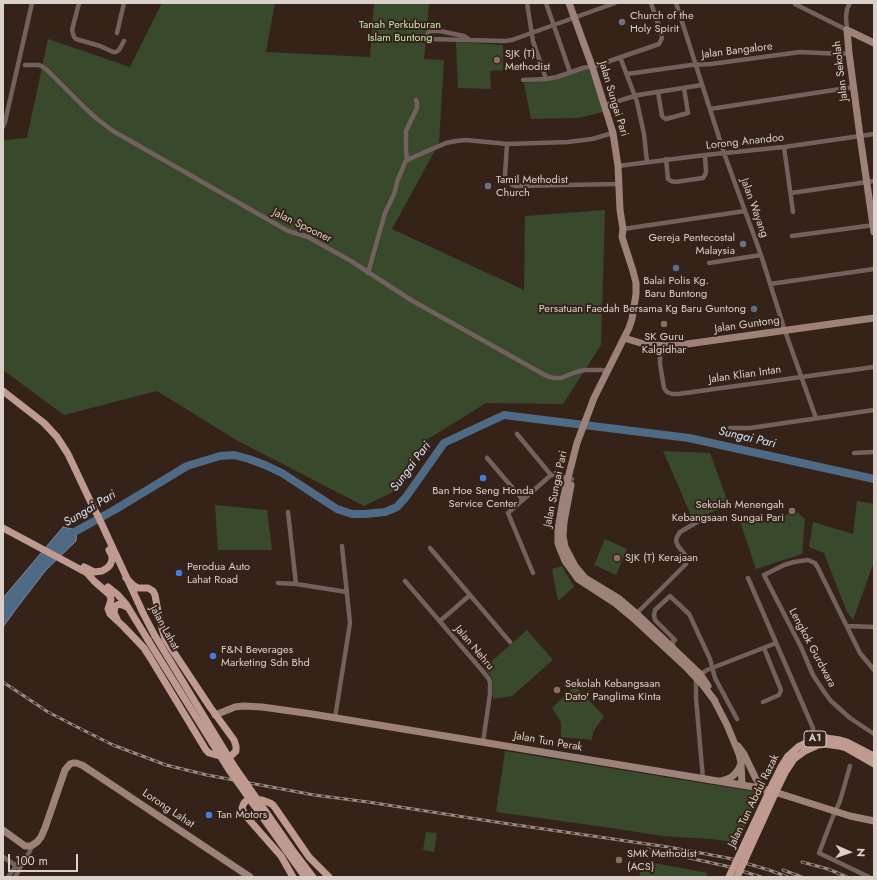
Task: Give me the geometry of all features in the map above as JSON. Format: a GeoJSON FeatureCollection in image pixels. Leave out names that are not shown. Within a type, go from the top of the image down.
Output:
{"type":"FeatureCollection","features":[{"type":"Feature","properties":{"kind":"main road","name":"Jalan Sungai Pari"},"geometry":{"type":"LineString","coordinates":[[569,3],[592,66],[613,133],[618,166],[620,210],[623,229],[622,237],[631,262],[636,283],[632,319],[626,339],[596,399]]}},
{"type":"Feature","properties":{"kind":"main road"},"geometry":{"type":"LineString","coordinates":[[847,30],[874,43]]}},
{"type":"Feature","properties":{"kind":"main road","name":"Jalan Sekolah"},"geometry":{"type":"LineString","coordinates":[[847,30],[860,136],[870,181],[874,227]]}},
{"type":"Feature","properties":{"kind":"main road","name":"Jalan Guntong"},"geometry":{"type":"LineString","coordinates":[[626,339],[644,344],[660,346],[680,345],[874,318]]}},
{"type":"Feature","properties":{"kind":"main road","name":"Jalan Sungai Pari"},"geometry":{"type":"LineString","coordinates":[[626,339],[608,371],[579,444],[570,478],[563,530],[565,547],[581,575],[649,626],[673,648],[698,676],[715,701],[738,750],[741,763],[742,785]]}},
{"type":"Feature","properties":{"kind":"main road","name":"Jalan Lahat"},"geometry":{"type":"LineString","coordinates":[[3,391],[44,423],[57,437],[68,454],[137,600],[151,638],[229,770],[304,877]]}},
{"type":"Feature","properties":{"kind":"main road"},"geometry":{"type":"LineString","coordinates":[[61,560],[94,572],[102,571],[110,565],[112,556],[97,517]]}},
{"type":"Feature","properties":{"kind":"main road"},"geometry":{"type":"LineString","coordinates":[[3,528],[86,572],[101,582],[118,595],[151,638]]}},
{"type":"Feature","properties":{"kind":"main road"},"geometry":{"type":"LineString","coordinates":[[86,572],[110,595],[111,600],[108,609],[109,612],[152,658],[206,750],[209,753],[216,755],[230,756],[236,752],[235,743],[166,639],[153,591],[148,588],[136,587],[126,578]]}},
{"type":"Feature","properties":{"kind":"main road"},"geometry":{"type":"LineString","coordinates":[[137,600],[138,594],[141,591],[153,591]]}},
{"type":"Feature","properties":{"kind":"main road"},"geometry":{"type":"LineString","coordinates":[[119,623],[114,613],[115,606],[121,604],[128,608]]}},
{"type":"Feature","properties":{"kind":"main road","name":"Jalan Sungai Pari"},"geometry":{"type":"LineString","coordinates":[[635,616],[698,676]]}},
{"type":"Feature","properties":{"kind":"main road","name":"Jalan Lahat"},"geometry":{"type":"LineString","coordinates":[[151,638],[234,766],[313,877]]}},
{"type":"Feature","properties":{"kind":"main road","name":"Jalan Tun Perak"},"geometry":{"type":"LineString","coordinates":[[215,715],[235,707],[254,706],[336,718],[742,785],[766,790],[835,812],[874,822]]}},
{"type":"Feature","properties":{"kind":"main road","name":"Jalan Tun Abdul Razak"},"geometry":{"type":"LineString","coordinates":[[737,877],[776,784],[781,767],[793,751],[804,743],[819,738],[833,738],[847,742],[874,756]]}},
{"type":"Feature","properties":{"kind":"main road"},"geometry":{"type":"LineString","coordinates":[[734,742],[744,754],[756,779],[766,790]]}},
{"type":"Feature","properties":{"kind":"main road","name":"Jalan Tun Abdul Razak"},"geometry":{"type":"LineString","coordinates":[[729,877],[776,784],[794,759],[805,750],[824,744],[839,746],[846,748],[874,764]]}},
{"type":"Feature","properties":{"kind":"main road","name":"Lorong Lahat"},"geometry":{"type":"LineString","coordinates":[[31,846],[37,842],[41,836],[65,770],[70,764],[76,763],[82,765],[250,877]]}},
{"type":"Feature","properties":{"kind":"main road"},"geometry":{"type":"LineString","coordinates":[[719,781],[724,781],[734,775],[741,763]]}},
{"type":"Feature","properties":{"kind":"main road"},"geometry":{"type":"LineString","coordinates":[[293,877],[281,856],[243,812],[242,805],[246,801],[262,800],[273,805],[309,857],[329,877]]}},
{"type":"Feature","properties":{"kind":"main road"},"geometry":{"type":"LineString","coordinates":[[3,830],[25,846],[31,846]]}},
{"type":"Feature","properties":{"kind":"street"},"geometry":{"type":"LineString","coordinates":[[4,124],[32,3]]}},
{"type":"Feature","properties":{"kind":"street"},"geometry":{"type":"LineString","coordinates":[[79,3],[72,30],[76,39],[100,46],[113,52],[116,52],[124,41]]}},
{"type":"Feature","properties":{"kind":"street"},"geometry":{"type":"LineString","coordinates":[[117,33],[124,3]]}},
{"type":"Feature","properties":{"kind":"street"},"geometry":{"type":"LineString","coordinates":[[527,3],[532,32],[546,79]]}},
{"type":"Feature","properties":{"kind":"street"},"geometry":{"type":"LineString","coordinates":[[546,3],[570,72]]}},
{"type":"Feature","properties":{"kind":"street"},"geometry":{"type":"LineString","coordinates":[[470,40],[464,36],[440,31],[432,30],[428,33],[428,39],[505,41],[512,40],[615,3]]}},
{"type":"Feature","properties":{"kind":"street"},"geometry":{"type":"LineString","coordinates":[[523,80],[557,77],[620,58],[659,44],[661,41],[661,33],[651,3]]}},
{"type":"Feature","properties":{"kind":"street","name":"Jalan Wayang"},"geometry":{"type":"LineString","coordinates":[[676,3],[724,153],[761,255],[785,331],[816,418]]}},
{"type":"Feature","properties":{"kind":"street","name":"Jalan Sekolah"},"geometry":{"type":"LineString","coordinates":[[847,30],[846,17],[847,9],[850,3]]}},
{"type":"Feature","properties":{"kind":"street"},"geometry":{"type":"LineString","coordinates":[[796,4],[847,30]]}},
{"type":"Feature","properties":{"kind":"street","name":"Jalan Bangalore"},"geometry":{"type":"LineString","coordinates":[[627,74],[800,52],[849,53]]}},
{"type":"Feature","properties":{"kind":"street"},"geometry":{"type":"LineString","coordinates":[[620,58],[635,96],[644,134],[647,162]]}},
{"type":"Feature","properties":{"kind":"street","name":"Jalan Spooner"},"geometry":{"type":"LineString","coordinates":[[25,65],[43,67],[89,112],[113,131],[288,231],[308,236],[351,261],[411,300],[550,377],[561,378],[585,370],[608,371]]}},
{"type":"Feature","properties":{"kind":"street"},"geometry":{"type":"LineString","coordinates":[[605,105],[635,96],[702,85]]}},
{"type":"Feature","properties":{"kind":"street"},"geometry":{"type":"LineString","coordinates":[[710,109],[854,87]]}},
{"type":"Feature","properties":{"kind":"street"},"geometry":{"type":"LineString","coordinates":[[658,92],[662,116],[666,119],[688,113],[684,88]]}},
{"type":"Feature","properties":{"kind":"street"},"geometry":{"type":"LineString","coordinates":[[368,273],[385,213],[407,160],[406,131],[417,108],[416,100]]}},
{"type":"Feature","properties":{"kind":"street"},"geometry":{"type":"LineString","coordinates":[[407,160],[446,143],[456,141],[466,140],[507,144],[579,141],[606,136],[613,133]]}},
{"type":"Feature","properties":{"kind":"street","name":"Lorong Anandoo"},"geometry":{"type":"LineString","coordinates":[[618,166],[666,159],[784,147],[874,134]]}},
{"type":"Feature","properties":{"kind":"street"},"geometry":{"type":"LineString","coordinates":[[507,144],[505,175],[506,179],[512,185],[618,184]]}},
{"type":"Feature","properties":{"kind":"street"},"geometry":{"type":"LineString","coordinates":[[784,147],[793,212]]}},
{"type":"Feature","properties":{"kind":"street"},"geometry":{"type":"LineString","coordinates":[[666,159],[668,179],[675,182],[703,178],[706,172],[705,155]]}},
{"type":"Feature","properties":{"kind":"street"},"geometry":{"type":"LineString","coordinates":[[791,193],[870,181]]}},
{"type":"Feature","properties":{"kind":"street"},"geometry":{"type":"LineString","coordinates":[[623,229],[745,211]]}},
{"type":"Feature","properties":{"kind":"street"},"geometry":{"type":"LineString","coordinates":[[792,236],[874,227]]}},
{"type":"Feature","properties":{"kind":"street"},"geometry":{"type":"LineString","coordinates":[[708,263],[761,255]]}},
{"type":"Feature","properties":{"kind":"street"},"geometry":{"type":"LineString","coordinates":[[770,284],[874,269]]}},
{"type":"Feature","properties":{"kind":"street","name":"Jalan Klian Intan"},"geometry":{"type":"LineString","coordinates":[[660,346],[660,364],[664,388],[667,392],[672,394],[874,366]]}},
{"type":"Feature","properties":{"kind":"street"},"geometry":{"type":"LineString","coordinates":[[730,428],[750,428],[874,410]]}},
{"type":"Feature","properties":{"kind":"street"},"geometry":{"type":"LineString","coordinates":[[517,434],[551,475]]}},
{"type":"Feature","properties":{"kind":"street"},"geometry":{"type":"LineString","coordinates":[[854,453],[874,452]]}},
{"type":"Feature","properties":{"kind":"street"},"geometry":{"type":"LineString","coordinates":[[487,458],[523,500]]}},
{"type":"Feature","properties":{"kind":"street"},"geometry":{"type":"LineString","coordinates":[[533,574],[508,513],[551,475],[570,478]]}},
{"type":"Feature","properties":{"kind":"street"},"geometry":{"type":"LineString","coordinates":[[288,512],[296,584]]}},
{"type":"Feature","properties":{"kind":"street"},"geometry":{"type":"LineString","coordinates":[[635,616],[686,564],[687,558],[676,541],[680,532],[708,516]]}},
{"type":"Feature","properties":{"kind":"street"},"geometry":{"type":"LineString","coordinates":[[336,718],[349,628],[342,546]]}},
{"type":"Feature","properties":{"kind":"street"},"geometry":{"type":"LineString","coordinates":[[430,548],[510,642]]}},
{"type":"Feature","properties":{"kind":"street","name":"Lengkok Gurdwara"},"geometry":{"type":"LineString","coordinates":[[847,626],[817,565],[812,561],[805,560],[784,565],[764,575],[801,647],[813,675],[825,694],[850,718],[874,734]]}},
{"type":"Feature","properties":{"kind":"street"},"geometry":{"type":"LineString","coordinates":[[748,578],[814,728],[814,733],[804,743]]}},
{"type":"Feature","properties":{"kind":"street","name":"Jalan Nehru"},"geometry":{"type":"LineString","coordinates":[[405,581],[489,680],[490,694],[483,742]]}},
{"type":"Feature","properties":{"kind":"street"},"geometry":{"type":"LineString","coordinates":[[278,583],[296,584],[347,592]]}},
{"type":"Feature","properties":{"kind":"street"},"geometry":{"type":"LineString","coordinates":[[440,621],[470,595]]}},
{"type":"Feature","properties":{"kind":"street"},"geometry":{"type":"LineString","coordinates":[[673,648],[673,641],[675,640],[655,620],[654,615],[655,610],[670,596],[691,618],[710,659],[714,678],[737,719]]}},
{"type":"Feature","properties":{"kind":"street"},"geometry":{"type":"LineString","coordinates":[[649,626],[655,620]]}},
{"type":"Feature","properties":{"kind":"street"},"geometry":{"type":"LineString","coordinates":[[874,627],[847,626],[860,653],[874,670]]}},
{"type":"Feature","properties":{"kind":"street"},"geometry":{"type":"LineString","coordinates":[[703,779],[696,698],[698,676],[712,668],[776,643]]}},
{"type":"Feature","properties":{"kind":"street"},"geometry":{"type":"LineString","coordinates":[[763,702],[779,695],[781,690],[764,648]]}},
{"type":"Feature","properties":{"kind":"street"},"geometry":{"type":"LineString","coordinates":[[850,766],[840,801],[819,853],[869,877]]}},
{"type":"Feature","properties":{"kind":"street"},"geometry":{"type":"LineString","coordinates":[[8,877],[30,851],[31,846]]}},
{"type":"Feature","properties":{"kind":"street"},"geometry":{"type":"LineString","coordinates":[[3,857],[18,867]]}},
{"type":"Feature","properties":{"kind":"street"},"geometry":{"type":"LineString","coordinates":[[15,877],[18,867]]}},
{"type":"Feature","properties":{"kind":"green space","name":"Tanah Perkuburan Islam Buntong"},"geometry":{"type":"Polygon","coordinates":[[[162,3],[275,3],[266,52],[370,57],[374,3],[429,3],[424,59],[444,60],[439,143],[392,229],[524,290],[525,216],[605,210],[601,345],[563,404],[486,403],[425,441],[393,492],[364,506],[238,441],[157,391],[64,415],[3,370],[3,140],[27,138],[48,39],[130,67],[162,3]]]}},
{"type":"Feature","properties":{"kind":"green space"},"geometry":{"type":"Polygon","coordinates":[[[456,42],[503,45],[503,70],[490,71],[491,89],[458,88],[456,42]]]}},
{"type":"Feature","properties":{"kind":"green space"},"geometry":{"type":"Polygon","coordinates":[[[589,69],[603,112],[578,118],[531,119],[524,83],[555,79],[589,69]]]}},
{"type":"Feature","properties":{"kind":"green space"},"geometry":{"type":"Polygon","coordinates":[[[663,451],[710,453],[729,505],[693,520],[663,451]]]}},
{"type":"Feature","properties":{"kind":"green space"},"geometry":{"type":"Polygon","coordinates":[[[857,501],[874,504],[874,562],[853,620],[847,612],[824,553],[809,547],[813,522],[853,534],[857,501]]]}},
{"type":"Feature","properties":{"kind":"green space"},"geometry":{"type":"Polygon","coordinates":[[[215,505],[267,510],[272,550],[218,550],[215,505]]]}},
{"type":"Feature","properties":{"kind":"green space"},"geometry":{"type":"Polygon","coordinates":[[[795,510],[805,519],[802,554],[756,569],[739,518],[774,522],[795,510]]]}},
{"type":"Feature","properties":{"kind":"green space"},"geometry":{"type":"Polygon","coordinates":[[[605,539],[627,549],[616,575],[594,565],[605,539]]]}},
{"type":"Feature","properties":{"kind":"green space"},"geometry":{"type":"Polygon","coordinates":[[[562,566],[574,587],[558,601],[552,569],[562,566]]]}},
{"type":"Feature","properties":{"kind":"green space"},"geometry":{"type":"Polygon","coordinates":[[[527,630],[553,660],[512,696],[493,699],[491,676],[484,668],[527,630]]]}},
{"type":"Feature","properties":{"kind":"green space"},"geometry":{"type":"Polygon","coordinates":[[[575,686],[604,716],[593,732],[592,740],[561,737],[561,722],[552,708],[575,686]]]}},
{"type":"Feature","properties":{"kind":"green space"},"geometry":{"type":"Polygon","coordinates":[[[505,751],[763,793],[750,815],[737,843],[712,839],[662,836],[496,812],[505,751]]]}},
{"type":"Feature","properties":{"kind":"green space"},"geometry":{"type":"Polygon","coordinates":[[[426,832],[437,833],[434,852],[423,850],[426,832]]]}},
{"type":"Feature","properties":{"kind":"green space"},"geometry":{"type":"Polygon","coordinates":[[[643,861],[708,873],[706,877],[639,877],[643,861]]]}},
{"type":"Feature","properties":{"kind":"water"},"geometry":{"type":"Polygon","coordinates":[[[63,527],[77,530],[76,541],[46,570],[3,627],[3,598],[63,527]]]}},
{"type":"Feature","properties":{"kind":"waterway","name":"Sungai Pari"},"geometry":{"type":"LineString","coordinates":[[69,535],[116,509],[187,466],[220,456],[234,455],[265,465],[282,473],[337,509],[352,514],[385,512],[397,507],[406,497],[444,443],[504,415],[689,438],[874,479]]}},
{"type":"Feature","properties":{"kind":"railway"},"geometry":{"type":"LineString","coordinates":[[3,682],[48,712],[77,727],[113,745],[166,765],[207,775],[314,795],[668,847],[728,858],[788,877]]}},
{"type":"Feature","properties":{"kind":"railway"},"geometry":{"type":"LineString","coordinates":[[648,849],[726,866],[761,877]]}},
{"type":"Feature","properties":{"kind":"railway"},"geometry":{"type":"LineString","coordinates":[[802,862],[828,869],[847,877]]}},
{"type":"Feature","properties":{"kind":"railway"},"geometry":{"type":"LineString","coordinates":[[783,870],[802,877]]}},
{"type":"Feature","properties":{"kind":"place","name":"Church of the Holy Spirit"},"geometry":{"type":"Point","coordinates":[622,22]}},
{"type":"Feature","properties":{"kind":"place","name":"SJK (T) Methodist"},"geometry":{"type":"Point","coordinates":[497,60]}},
{"type":"Feature","properties":{"kind":"place","name":"Tamil Methodist Church"},"geometry":{"type":"Point","coordinates":[488,186]}},
{"type":"Feature","properties":{"kind":"place","name":"Gereja Pentecostal Malaysia"},"geometry":{"type":"Point","coordinates":[743,244]}},
{"type":"Feature","properties":{"kind":"place","name":"Balai Polis Kg. Baru Buntong"},"geometry":{"type":"Point","coordinates":[676,268]}},
{"type":"Feature","properties":{"kind":"place","name":"Persatuan Faedah Bersama Kg Baru Guntong"},"geometry":{"type":"Point","coordinates":[754,309]}},
{"type":"Feature","properties":{"kind":"place","name":"SK Guru Kalgidhar"},"geometry":{"type":"Point","coordinates":[664,324]}},
{"type":"Feature","properties":{"kind":"place","name":"Ban Hoe Seng Honda Service Center"},"geometry":{"type":"Point","coordinates":[483,478]}},
{"type":"Feature","properties":{"kind":"place","name":"Sekolah Menengah Kebangsaan Sungai Pari"},"geometry":{"type":"Point","coordinates":[792,511]}},
{"type":"Feature","properties":{"kind":"place","name":"SJK (T) Kerajaan"},"geometry":{"type":"Point","coordinates":[617,558]}},
{"type":"Feature","properties":{"kind":"place","name":"Perodua Auto Lahat Road"},"geometry":{"type":"Point","coordinates":[179,573]}},
{"type":"Feature","properties":{"kind":"place","name":"F&N Beverages Marketing Sdn Bhd"},"geometry":{"type":"Point","coordinates":[213,656]}},
{"type":"Feature","properties":{"kind":"place","name":"Sekolah Kebangsaan Dato' Panglima Kinta"},"geometry":{"type":"Point","coordinates":[557,690]}},
{"type":"Feature","properties":{"kind":"place","name":"Tan Motors"},"geometry":{"type":"Point","coordinates":[209,815]}},
{"type":"Feature","properties":{"kind":"place","name":"SMK Methodist (ACS)"},"geometry":{"type":"Point","coordinates":[619,860]}}]}
